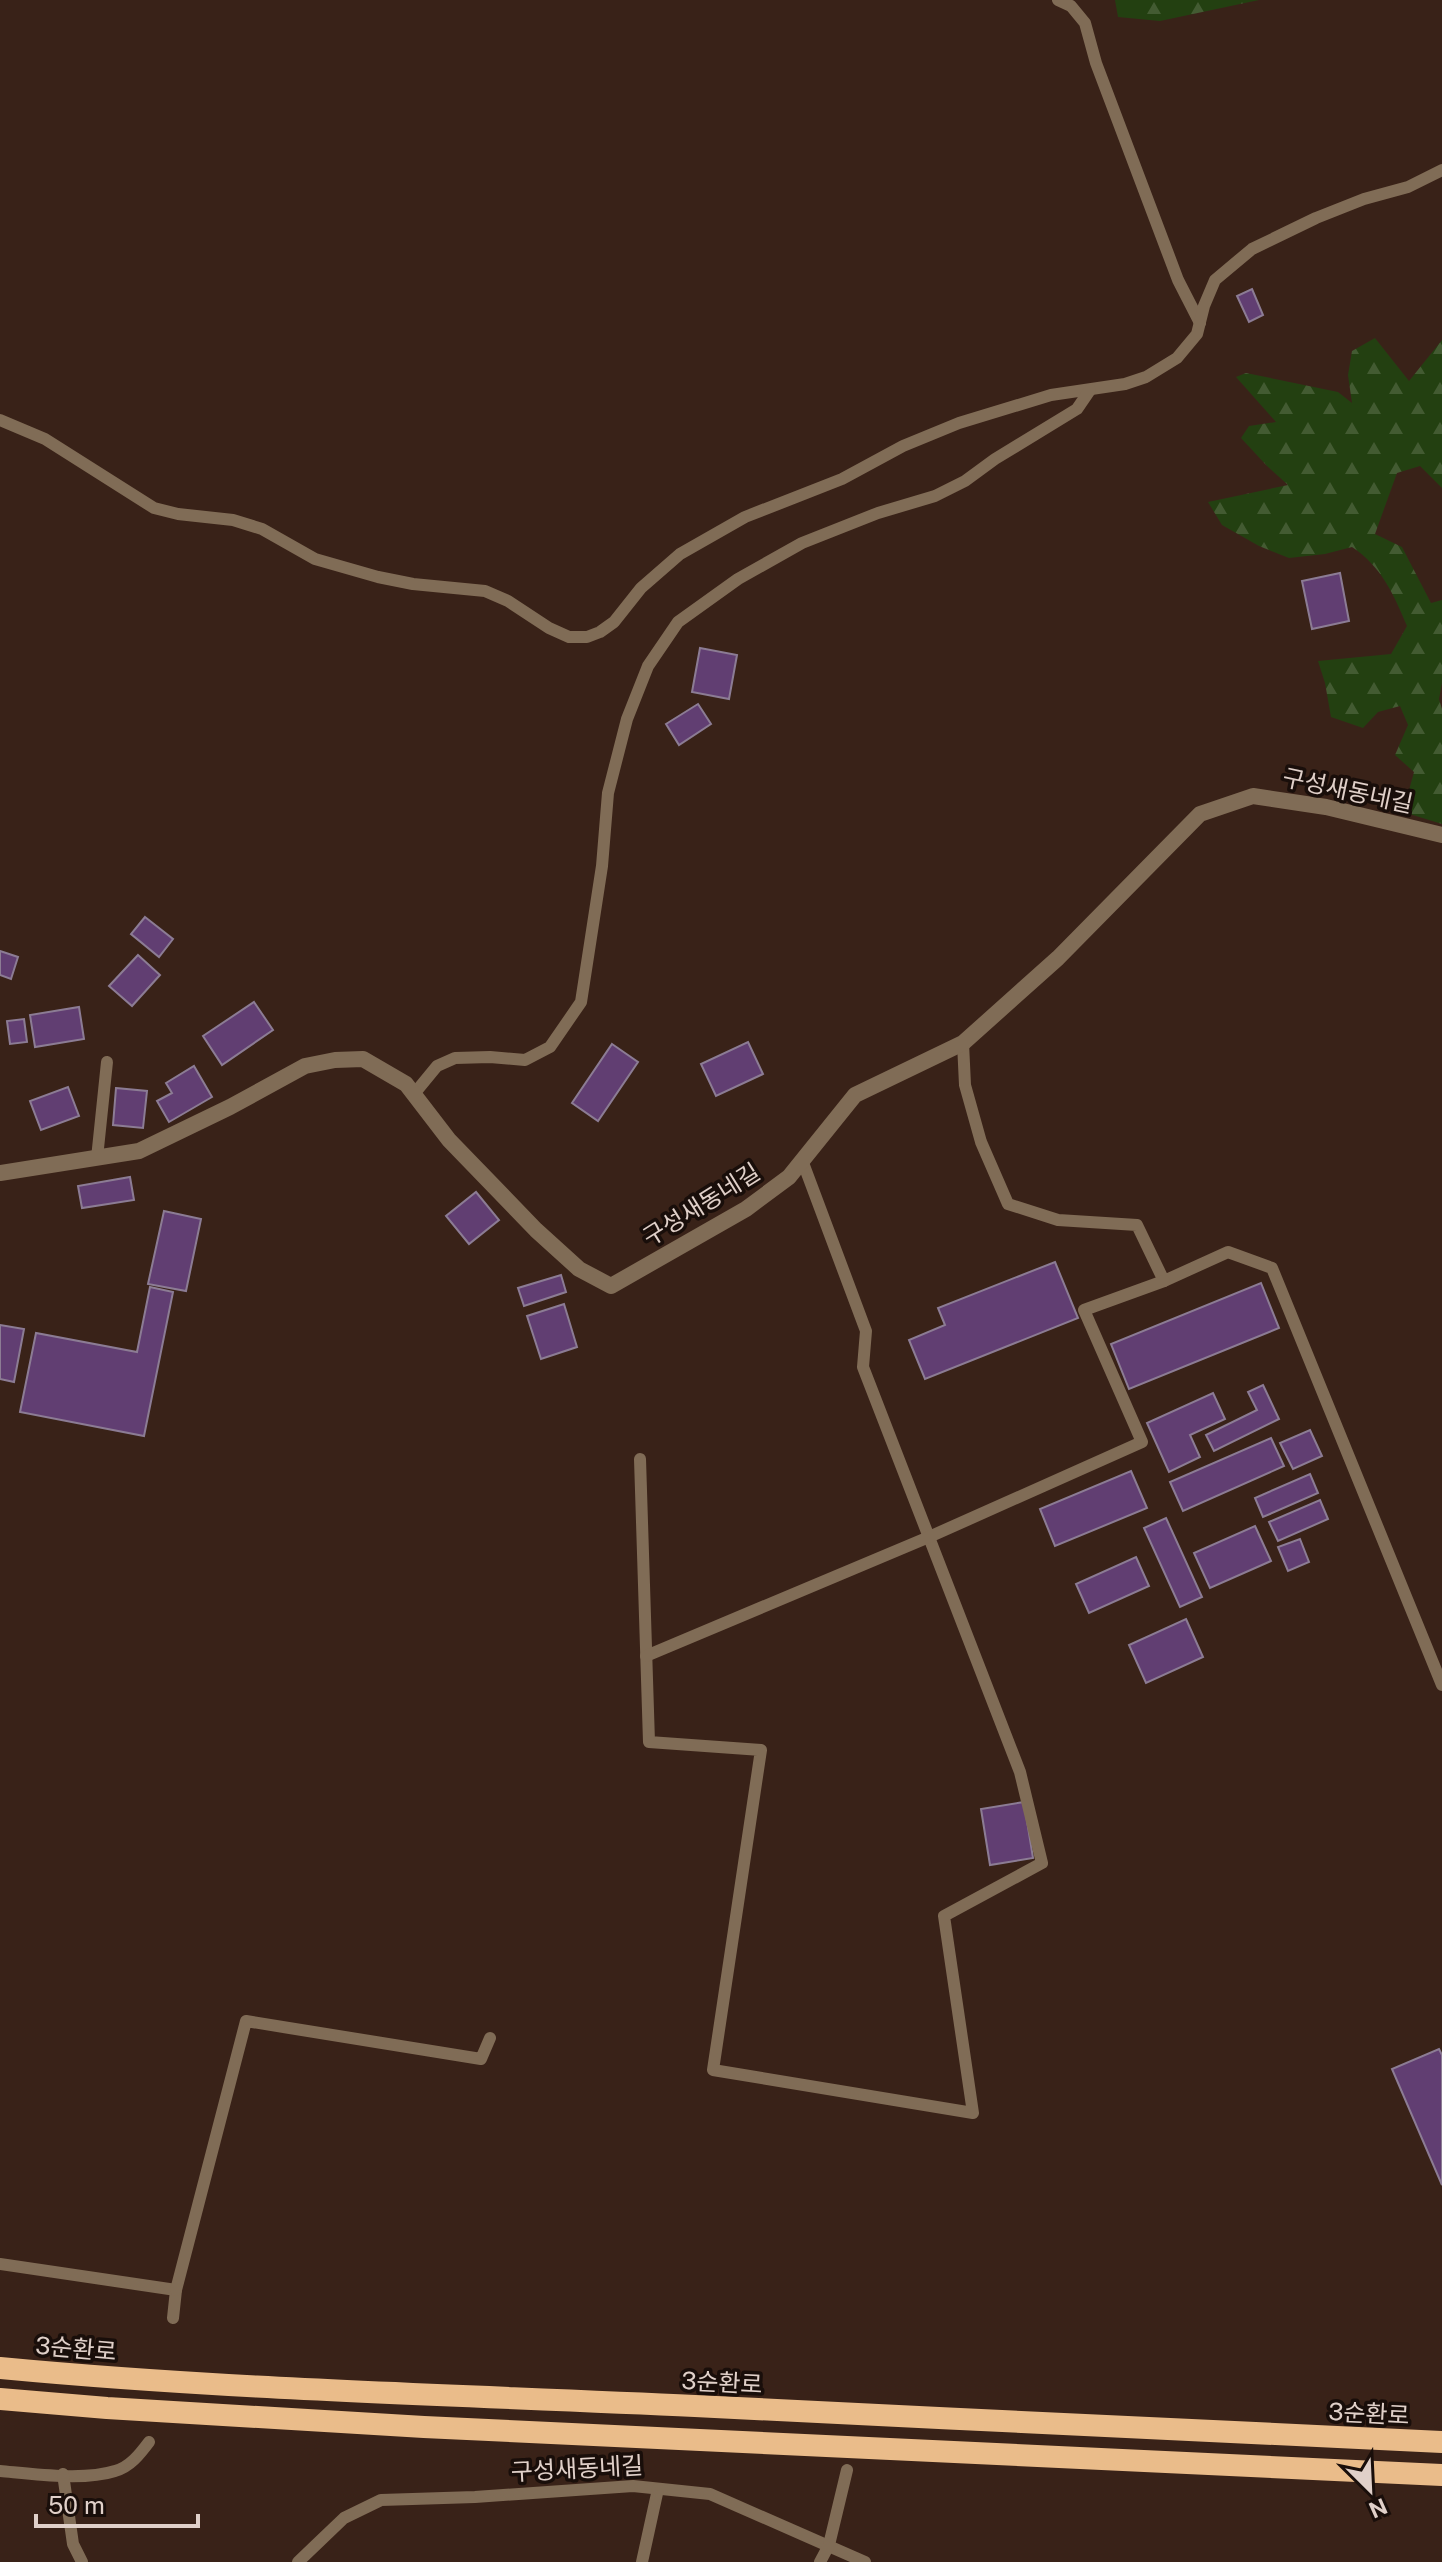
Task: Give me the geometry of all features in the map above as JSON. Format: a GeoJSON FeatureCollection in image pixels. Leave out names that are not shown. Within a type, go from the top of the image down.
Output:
{"type":"FeatureCollection","features":[{"type":"Feature","properties":{"kind":"highway","name":"3순환로"},"geometry":{"type":"LineString","coordinates":[[0,2368],[342,2393],[1442,2442]]}},
{"type":"Feature","properties":{"kind":"highway"},"geometry":{"type":"LineString","coordinates":[[0,2399],[424,2427],[1442,2475]]}},
{"type":"Feature","properties":{"kind":"street","name":"구성새동네길"},"geometry":{"type":"LineString","coordinates":[[0,1173],[139,1151],[305,1066],[363,1059],[406,1084],[449,1140],[536,1230],[579,1269],[611,1286],[746,1209],[789,1177],[855,1095],[963,1043],[1058,958],[1200,814],[1253,796],[1326,807],[1442,835]]}},
{"type":"Feature","properties":{"kind":"lane"},"geometry":{"type":"LineString","coordinates":[[1058,0],[1071,6],[1085,23],[1096,63],[1178,280],[1200,323]]}},
{"type":"Feature","properties":{"kind":"lane"},"geometry":{"type":"LineString","coordinates":[[0,420],[45,439],[154,508],[233,520],[262,529],[315,559],[367,575],[413,584],[485,591],[508,601],[549,628],[569,637],[587,637],[614,622],[641,588],[680,554],[745,517],[842,479],[903,446],[959,423],[1051,395],[1125,384],[1146,377],[1177,358],[1197,334],[1215,280],[1252,249],[1316,218],[1364,199],[1408,187],[1442,170]]}},
{"type":"Feature","properties":{"kind":"lane"},"geometry":{"type":"LineString","coordinates":[[414,1094],[437,1066],[455,1058],[525,1060],[550,1047],[581,1002],[602,866],[608,793],[623,734],[648,666],[678,622],[738,579],[802,543],[878,513],[935,496],[965,481],[1077,409],[1090,390]]}},
{"type":"Feature","properties":{"kind":"lane"},"geometry":{"type":"LineString","coordinates":[[963,1043],[965,1085],[973,1114],[981,1142],[1008,1204],[1058,1220],[1137,1225],[1164,1281]]}},
{"type":"Feature","properties":{"kind":"lane"},"geometry":{"type":"LineString","coordinates":[[97,1158],[107,1062]]}},
{"type":"Feature","properties":{"kind":"lane"},"geometry":{"type":"LineString","coordinates":[[640,1459],[649,1742],[761,1750],[713,2070],[973,2113],[944,1916],[1042,1863],[1020,1772],[863,1367],[866,1331],[802,1160]]}},
{"type":"Feature","properties":{"kind":"lane"},"geometry":{"type":"LineString","coordinates":[[646,1656],[929,1537],[1142,1442],[1084,1310],[1164,1281],[1228,1252],[1272,1268],[1442,1685]]}},
{"type":"Feature","properties":{"kind":"lane"},"geometry":{"type":"LineString","coordinates":[[173,2318],[176,2290],[246,2021],[481,2059],[490,2038]]}},
{"type":"Feature","properties":{"kind":"lane"},"geometry":{"type":"LineString","coordinates":[[0,2264],[176,2290]]}},
{"type":"Feature","properties":{"kind":"lane"},"geometry":{"type":"LineString","coordinates":[[0,2471],[88,2475],[117,2471],[136,2458],[149,2442]]}},
{"type":"Feature","properties":{"kind":"lane"},"geometry":{"type":"LineString","coordinates":[[820,2562],[829,2545],[847,2470]]}},
{"type":"Feature","properties":{"kind":"lane"},"geometry":{"type":"LineString","coordinates":[[63,2474],[73,2544],[82,2562]]}},
{"type":"Feature","properties":{"kind":"lane","name":"구성새동네길"},"geometry":{"type":"LineString","coordinates":[[298,2562],[344,2518],[381,2500],[633,2486],[710,2494],[865,2562]]}},
{"type":"Feature","properties":{"kind":"lane"},"geometry":{"type":"LineString","coordinates":[[642,2562],[658,2489]]}},
{"type":"Feature","properties":{"kind":"green space"},"geometry":{"type":"Polygon","coordinates":[[[1115,0],[1259,0],[1160,21],[1118,17],[1115,0]]]}},
{"type":"Feature","properties":{"kind":"green space"},"geometry":{"type":"Polygon","coordinates":[[[1375,338],[1409,381],[1442,340],[1442,488],[1420,466],[1397,473],[1375,534],[1402,547],[1431,603],[1442,600],[1442,683],[1439,699],[1442,709],[1442,824],[1403,812],[1414,772],[1395,755],[1408,725],[1400,706],[1378,712],[1363,728],[1331,717],[1318,661],[1391,654],[1407,626],[1379,573],[1352,547],[1289,558],[1259,546],[1222,525],[1208,502],[1288,485],[1241,438],[1249,426],[1276,422],[1236,377],[1246,373],[1338,392],[1352,403],[1348,375],[1352,351],[1375,338]]]}},
{"type":"Feature","properties":{"kind":"building"},"geometry":{"type":"Polygon","coordinates":[[[1252,289],[1263,315],[1249,322],[1237,296],[1252,289]]]}},
{"type":"Feature","properties":{"kind":"building"},"geometry":{"type":"Polygon","coordinates":[[[1340,573],[1349,621],[1312,629],[1302,581],[1340,573]]]}},
{"type":"Feature","properties":{"kind":"building"},"geometry":{"type":"Polygon","coordinates":[[[700,648],[737,655],[729,699],[692,692],[700,648]]]}},
{"type":"Feature","properties":{"kind":"building"},"geometry":{"type":"Polygon","coordinates":[[[698,704],[711,724],[679,745],[666,724],[698,704]]]}},
{"type":"Feature","properties":{"kind":"building"},"geometry":{"type":"Polygon","coordinates":[[[145,917],[173,939],[159,957],[131,934],[145,917]]]}},
{"type":"Feature","properties":{"kind":"building"},"geometry":{"type":"Polygon","coordinates":[[[0,951],[18,957],[11,979],[0,975],[0,951]]]}},
{"type":"Feature","properties":{"kind":"building"},"geometry":{"type":"Polygon","coordinates":[[[138,955],[160,975],[132,1006],[109,986],[138,955]]]}},
{"type":"Feature","properties":{"kind":"building"},"geometry":{"type":"Polygon","coordinates":[[[254,1002],[273,1030],[222,1065],[203,1036],[254,1002]]]}},
{"type":"Feature","properties":{"kind":"building"},"geometry":{"type":"Polygon","coordinates":[[[79,1007],[84,1039],[35,1047],[30,1015],[79,1007]]]}},
{"type":"Feature","properties":{"kind":"building"},"geometry":{"type":"Polygon","coordinates":[[[24,1019],[27,1042],[10,1044],[7,1021],[24,1019]]]}},
{"type":"Feature","properties":{"kind":"building"},"geometry":{"type":"Polygon","coordinates":[[[748,1042],[763,1074],[716,1096],[701,1064],[748,1042]]]}},
{"type":"Feature","properties":{"kind":"building"},"geometry":{"type":"Polygon","coordinates":[[[612,1044],[638,1062],[598,1121],[572,1103],[612,1044]]]}},
{"type":"Feature","properties":{"kind":"building"},"geometry":{"type":"Polygon","coordinates":[[[194,1066],[212,1097],[169,1122],[157,1101],[172,1093],[166,1083],[194,1066]]]}},
{"type":"Feature","properties":{"kind":"building"},"geometry":{"type":"Polygon","coordinates":[[[68,1087],[79,1116],[41,1130],[30,1101],[68,1087]]]}},
{"type":"Feature","properties":{"kind":"building"},"geometry":{"type":"Polygon","coordinates":[[[116,1088],[147,1091],[143,1128],[113,1125],[116,1088]]]}},
{"type":"Feature","properties":{"kind":"building"},"geometry":{"type":"Polygon","coordinates":[[[130,1177],[134,1200],[82,1208],[78,1186],[130,1177]]]}},
{"type":"Feature","properties":{"kind":"building"},"geometry":{"type":"Polygon","coordinates":[[[476,1192],[499,1220],[469,1244],[446,1216],[476,1192]]]}},
{"type":"Feature","properties":{"kind":"building"},"geometry":{"type":"Polygon","coordinates":[[[164,1211],[201,1219],[186,1291],[148,1284],[164,1211]]]}},
{"type":"Feature","properties":{"kind":"building"},"geometry":{"type":"Polygon","coordinates":[[[1055,1262],[1078,1318],[925,1379],[909,1340],[945,1325],[938,1308],[1055,1262]]]}},
{"type":"Feature","properties":{"kind":"building"},"geometry":{"type":"Polygon","coordinates":[[[561,1275],[566,1292],[524,1306],[518,1288],[561,1275]]]}},
{"type":"Feature","properties":{"kind":"building"},"geometry":{"type":"Polygon","coordinates":[[[1261,1283],[1279,1328],[1129,1389],[1111,1344],[1261,1283]]]}},
{"type":"Feature","properties":{"kind":"building"},"geometry":{"type":"Polygon","coordinates":[[[150,1287],[173,1292],[144,1436],[20,1412],[36,1333],[137,1352],[150,1287]]]}},
{"type":"Feature","properties":{"kind":"building"},"geometry":{"type":"Polygon","coordinates":[[[564,1304],[577,1347],[541,1359],[527,1316],[564,1304]]]}},
{"type":"Feature","properties":{"kind":"building"},"geometry":{"type":"Polygon","coordinates":[[[0,1325],[24,1329],[14,1382],[0,1379],[0,1325]]]}},
{"type":"Feature","properties":{"kind":"building"},"geometry":{"type":"Polygon","coordinates":[[[1263,1385],[1279,1419],[1214,1451],[1206,1435],[1257,1410],[1248,1392],[1263,1385]]]}},
{"type":"Feature","properties":{"kind":"building"},"geometry":{"type":"Polygon","coordinates":[[[1213,1393],[1225,1419],[1190,1435],[1200,1457],[1169,1472],[1147,1423],[1213,1393]]]}},
{"type":"Feature","properties":{"kind":"building"},"geometry":{"type":"Polygon","coordinates":[[[1310,1430],[1322,1456],[1293,1469],[1280,1443],[1310,1430]]]}},
{"type":"Feature","properties":{"kind":"building"},"geometry":{"type":"Polygon","coordinates":[[[1271,1438],[1284,1466],[1183,1511],[1170,1482],[1271,1438]]]}},
{"type":"Feature","properties":{"kind":"building"},"geometry":{"type":"Polygon","coordinates":[[[1131,1471],[1147,1508],[1055,1546],[1040,1509],[1131,1471]]]}},
{"type":"Feature","properties":{"kind":"building"},"geometry":{"type":"Polygon","coordinates":[[[1310,1474],[1318,1493],[1263,1517],[1255,1498],[1310,1474]]]}},
{"type":"Feature","properties":{"kind":"building"},"geometry":{"type":"Polygon","coordinates":[[[1320,1500],[1328,1519],[1278,1541],[1269,1522],[1320,1500]]]}},
{"type":"Feature","properties":{"kind":"building"},"geometry":{"type":"Polygon","coordinates":[[[1166,1518],[1202,1597],[1180,1607],[1144,1528],[1166,1518]]]}},
{"type":"Feature","properties":{"kind":"building"},"geometry":{"type":"Polygon","coordinates":[[[1255,1526],[1271,1561],[1210,1588],[1194,1553],[1255,1526]]]}},
{"type":"Feature","properties":{"kind":"building"},"geometry":{"type":"Polygon","coordinates":[[[1300,1539],[1309,1562],[1288,1571],[1278,1547],[1300,1539]]]}},
{"type":"Feature","properties":{"kind":"building"},"geometry":{"type":"Polygon","coordinates":[[[1136,1557],[1149,1586],[1089,1613],[1076,1584],[1136,1557]]]}},
{"type":"Feature","properties":{"kind":"building"},"geometry":{"type":"Polygon","coordinates":[[[1186,1619],[1203,1657],[1146,1683],[1129,1645],[1186,1619]]]}},
{"type":"Feature","properties":{"kind":"building"},"geometry":{"type":"Polygon","coordinates":[[[1024,1802],[1033,1858],[990,1865],[981,1809],[1024,1802]]]}},
{"type":"Feature","properties":{"kind":"building"},"geometry":{"type":"Polygon","coordinates":[[[1439,2049],[1442,2055],[1442,2185],[1392,2069],[1439,2049]]]}}]}
